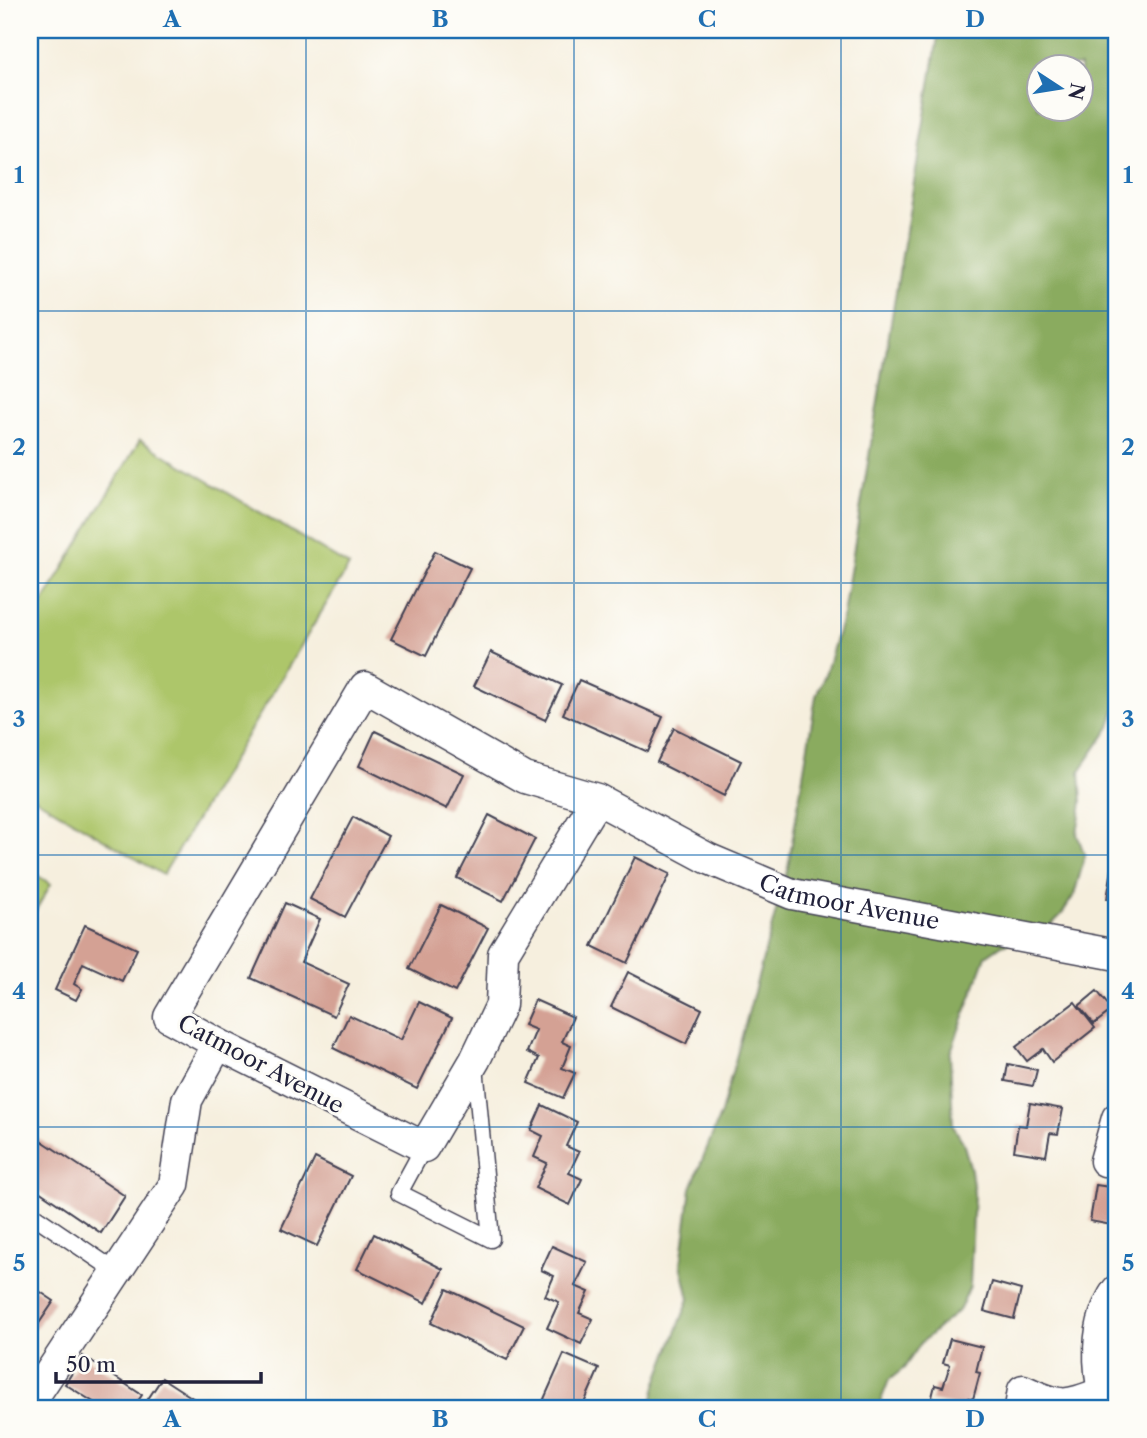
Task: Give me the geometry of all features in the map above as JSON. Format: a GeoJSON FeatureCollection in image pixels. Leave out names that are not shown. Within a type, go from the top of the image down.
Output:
{"type":"FeatureCollection","features":[{"type":"Feature","properties":{"kind":"street","name":"Catmoor Avenue"},"geometry":{"type":"LineString","coordinates":[[424,1147],[169,1017],[365,687],[525,778],[597,799],[709,859],[792,894],[1117,955]]}},
{"type":"Feature","properties":{"kind":"street"},"geometry":{"type":"LineString","coordinates":[[424,1147],[475,1060],[501,1005],[503,954],[597,799]]}},
{"type":"Feature","properties":{"kind":"street"},"geometry":{"type":"LineString","coordinates":[[40,1399],[117,1272],[174,1185],[187,1100],[218,1044]]}},
{"type":"Feature","properties":{"kind":"street"},"geometry":{"type":"LineString","coordinates":[[1105,1161],[1117,1118]]}},
{"type":"Feature","properties":{"kind":"street"},"geometry":{"type":"LineString","coordinates":[[1020,1408],[1023,1390],[1052,1404],[1069,1405],[1105,1400],[1099,1370],[1099,1341],[1108,1303],[1117,1290]]}},
{"type":"Feature","properties":{"kind":"lane"},"geometry":{"type":"LineString","coordinates":[[424,1147],[399,1193],[491,1239],[475,1060]]}},
{"type":"Feature","properties":{"kind":"lane"},"geometry":{"type":"LineString","coordinates":[[30,1213],[117,1272]]}},
{"type":"Feature","properties":{"kind":"green space"},"geometry":{"type":"Polygon","coordinates":[[[939,30],[1117,30],[1117,703],[1110,727],[1080,771],[1082,802],[1077,834],[1085,856],[1074,895],[1061,915],[1046,930],[1002,945],[986,956],[950,1054],[953,1126],[963,1142],[974,1193],[970,1286],[960,1309],[921,1343],[904,1368],[889,1380],[878,1408],[651,1408],[656,1385],[689,1299],[681,1264],[691,1188],[721,1113],[788,867],[816,696],[843,614],[939,30]]]}},
{"type":"Feature","properties":{"kind":"green space"},"geometry":{"type":"Polygon","coordinates":[[[140,440],[349,566],[163,875],[30,795],[30,624],[140,440]]]}},
{"type":"Feature","properties":{"kind":"green space"},"geometry":{"type":"Polygon","coordinates":[[[30,871],[51,884],[30,920],[30,871]]]}},
{"type":"Feature","properties":{"kind":"building"},"geometry":{"type":"Polygon","coordinates":[[[435,551],[470,568],[426,656],[391,639],[435,551]]]}},
{"type":"Feature","properties":{"kind":"building"},"geometry":{"type":"Polygon","coordinates":[[[491,652],[562,685],[545,720],[474,686],[491,652]]]}},
{"type":"Feature","properties":{"kind":"building"},"geometry":{"type":"Polygon","coordinates":[[[579,680],[663,717],[648,752],[563,714],[579,680]]]}},
{"type":"Feature","properties":{"kind":"building"},"geometry":{"type":"Polygon","coordinates":[[[674,728],[741,761],[724,796],[657,762],[674,728]]]}},
{"type":"Feature","properties":{"kind":"building"},"geometry":{"type":"Polygon","coordinates":[[[375,731],[464,774],[447,809],[359,766],[375,731]]]}},
{"type":"Feature","properties":{"kind":"building"},"geometry":{"type":"Polygon","coordinates":[[[489,815],[535,839],[503,901],[457,878],[489,815]]]}},
{"type":"Feature","properties":{"kind":"building"},"geometry":{"type":"Polygon","coordinates":[[[353,817],[388,836],[345,917],[310,899],[353,817]]]}},
{"type":"Feature","properties":{"kind":"building"},"geometry":{"type":"Polygon","coordinates":[[[635,857],[670,874],[627,963],[592,946],[635,857]]]}},
{"type":"Feature","properties":{"kind":"building"},"geometry":{"type":"Polygon","coordinates":[[[1112,869],[1117,869],[1117,901],[1107,899],[1112,869]]]}},
{"type":"Feature","properties":{"kind":"building"},"geometry":{"type":"Polygon","coordinates":[[[285,903],[320,919],[301,962],[349,984],[334,1016],[251,978],[285,903]]]}},
{"type":"Feature","properties":{"kind":"building"},"geometry":{"type":"Polygon","coordinates":[[[441,905],[488,928],[455,992],[409,969],[441,905]]]}},
{"type":"Feature","properties":{"kind":"building"},"geometry":{"type":"Polygon","coordinates":[[[85,925],[137,949],[122,981],[83,963],[74,984],[82,989],[76,1000],[55,990],[85,925]]]}},
{"type":"Feature","properties":{"kind":"building"},"geometry":{"type":"Polygon","coordinates":[[[628,972],[702,1009],[686,1044],[611,1007],[628,972]]]}},
{"type":"Feature","properties":{"kind":"building"},"geometry":{"type":"Polygon","coordinates":[[[1097,991],[1112,1010],[1094,1024],[1079,1006],[1097,991]]]}},
{"type":"Feature","properties":{"kind":"building"},"geometry":{"type":"Polygon","coordinates":[[[535,1000],[573,1017],[562,1042],[571,1046],[562,1068],[575,1073],[563,1098],[528,1083],[539,1058],[527,1052],[536,1030],[524,1025],[535,1000]]]}},
{"type":"Feature","properties":{"kind":"building"},"geometry":{"type":"Polygon","coordinates":[[[419,1002],[452,1018],[417,1089],[333,1048],[349,1015],[401,1040],[419,1002]]]}},
{"type":"Feature","properties":{"kind":"building"},"geometry":{"type":"Polygon","coordinates":[[[1075,1002],[1095,1028],[1052,1062],[1043,1049],[1027,1061],[1016,1047],[1075,1002]]]}},
{"type":"Feature","properties":{"kind":"building"},"geometry":{"type":"Polygon","coordinates":[[[1008,1064],[1037,1070],[1033,1086],[1005,1081],[1008,1064]]]}},
{"type":"Feature","properties":{"kind":"building"},"geometry":{"type":"Polygon","coordinates":[[[1030,1103],[1063,1109],[1058,1134],[1050,1133],[1046,1156],[1014,1151],[1018,1125],[1026,1126],[1030,1103]]]}},
{"type":"Feature","properties":{"kind":"building"},"geometry":{"type":"Polygon","coordinates":[[[542,1105],[577,1122],[566,1146],[579,1152],[569,1173],[582,1179],[570,1205],[535,1188],[547,1163],[534,1157],[543,1136],[531,1130],[542,1105]]]}},
{"type":"Feature","properties":{"kind":"building"},"geometry":{"type":"Polygon","coordinates":[[[30,1133],[125,1196],[101,1233],[30,1185],[30,1133]]]}},
{"type":"Feature","properties":{"kind":"building"},"geometry":{"type":"Polygon","coordinates":[[[315,1158],[351,1176],[317,1246],[281,1229],[315,1158]]]}},
{"type":"Feature","properties":{"kind":"building"},"geometry":{"type":"Polygon","coordinates":[[[1096,1185],[1117,1188],[1117,1226],[1090,1221],[1096,1185]]]}},
{"type":"Feature","properties":{"kind":"building"},"geometry":{"type":"Polygon","coordinates":[[[374,1234],[443,1269],[426,1303],[357,1269],[374,1234]]]}},
{"type":"Feature","properties":{"kind":"building"},"geometry":{"type":"Polygon","coordinates":[[[552,1246],[587,1262],[575,1286],[589,1292],[579,1313],[593,1319],[581,1344],[547,1328],[559,1302],[545,1296],[554,1276],[541,1270],[552,1246]]]}},
{"type":"Feature","properties":{"kind":"building"},"geometry":{"type":"Polygon","coordinates":[[[992,1282],[1021,1290],[1014,1319],[984,1311],[992,1282]]]}},
{"type":"Feature","properties":{"kind":"building"},"geometry":{"type":"Polygon","coordinates":[[[30,1285],[54,1301],[33,1332],[30,1330],[30,1285]]]}},
{"type":"Feature","properties":{"kind":"building"},"geometry":{"type":"Polygon","coordinates":[[[447,1289],[524,1326],[507,1360],[431,1323],[447,1289]]]}},
{"type":"Feature","properties":{"kind":"building"},"geometry":{"type":"Polygon","coordinates":[[[950,1339],[982,1347],[976,1372],[980,1373],[973,1399],[969,1398],[966,1408],[931,1401],[935,1385],[943,1387],[950,1365],[943,1363],[950,1339]]]}},
{"type":"Feature","properties":{"kind":"building"},"geometry":{"type":"Polygon","coordinates":[[[564,1354],[599,1369],[582,1408],[540,1408],[564,1354]]]}},
{"type":"Feature","properties":{"kind":"building"},"geometry":{"type":"Polygon","coordinates":[[[83,1356],[142,1395],[133,1408],[103,1408],[65,1384],[83,1356]]]}},
{"type":"Feature","properties":{"kind":"building"},"geometry":{"type":"Polygon","coordinates":[[[162,1378],[205,1406],[204,1408],[142,1408],[162,1378]]]}}]}
